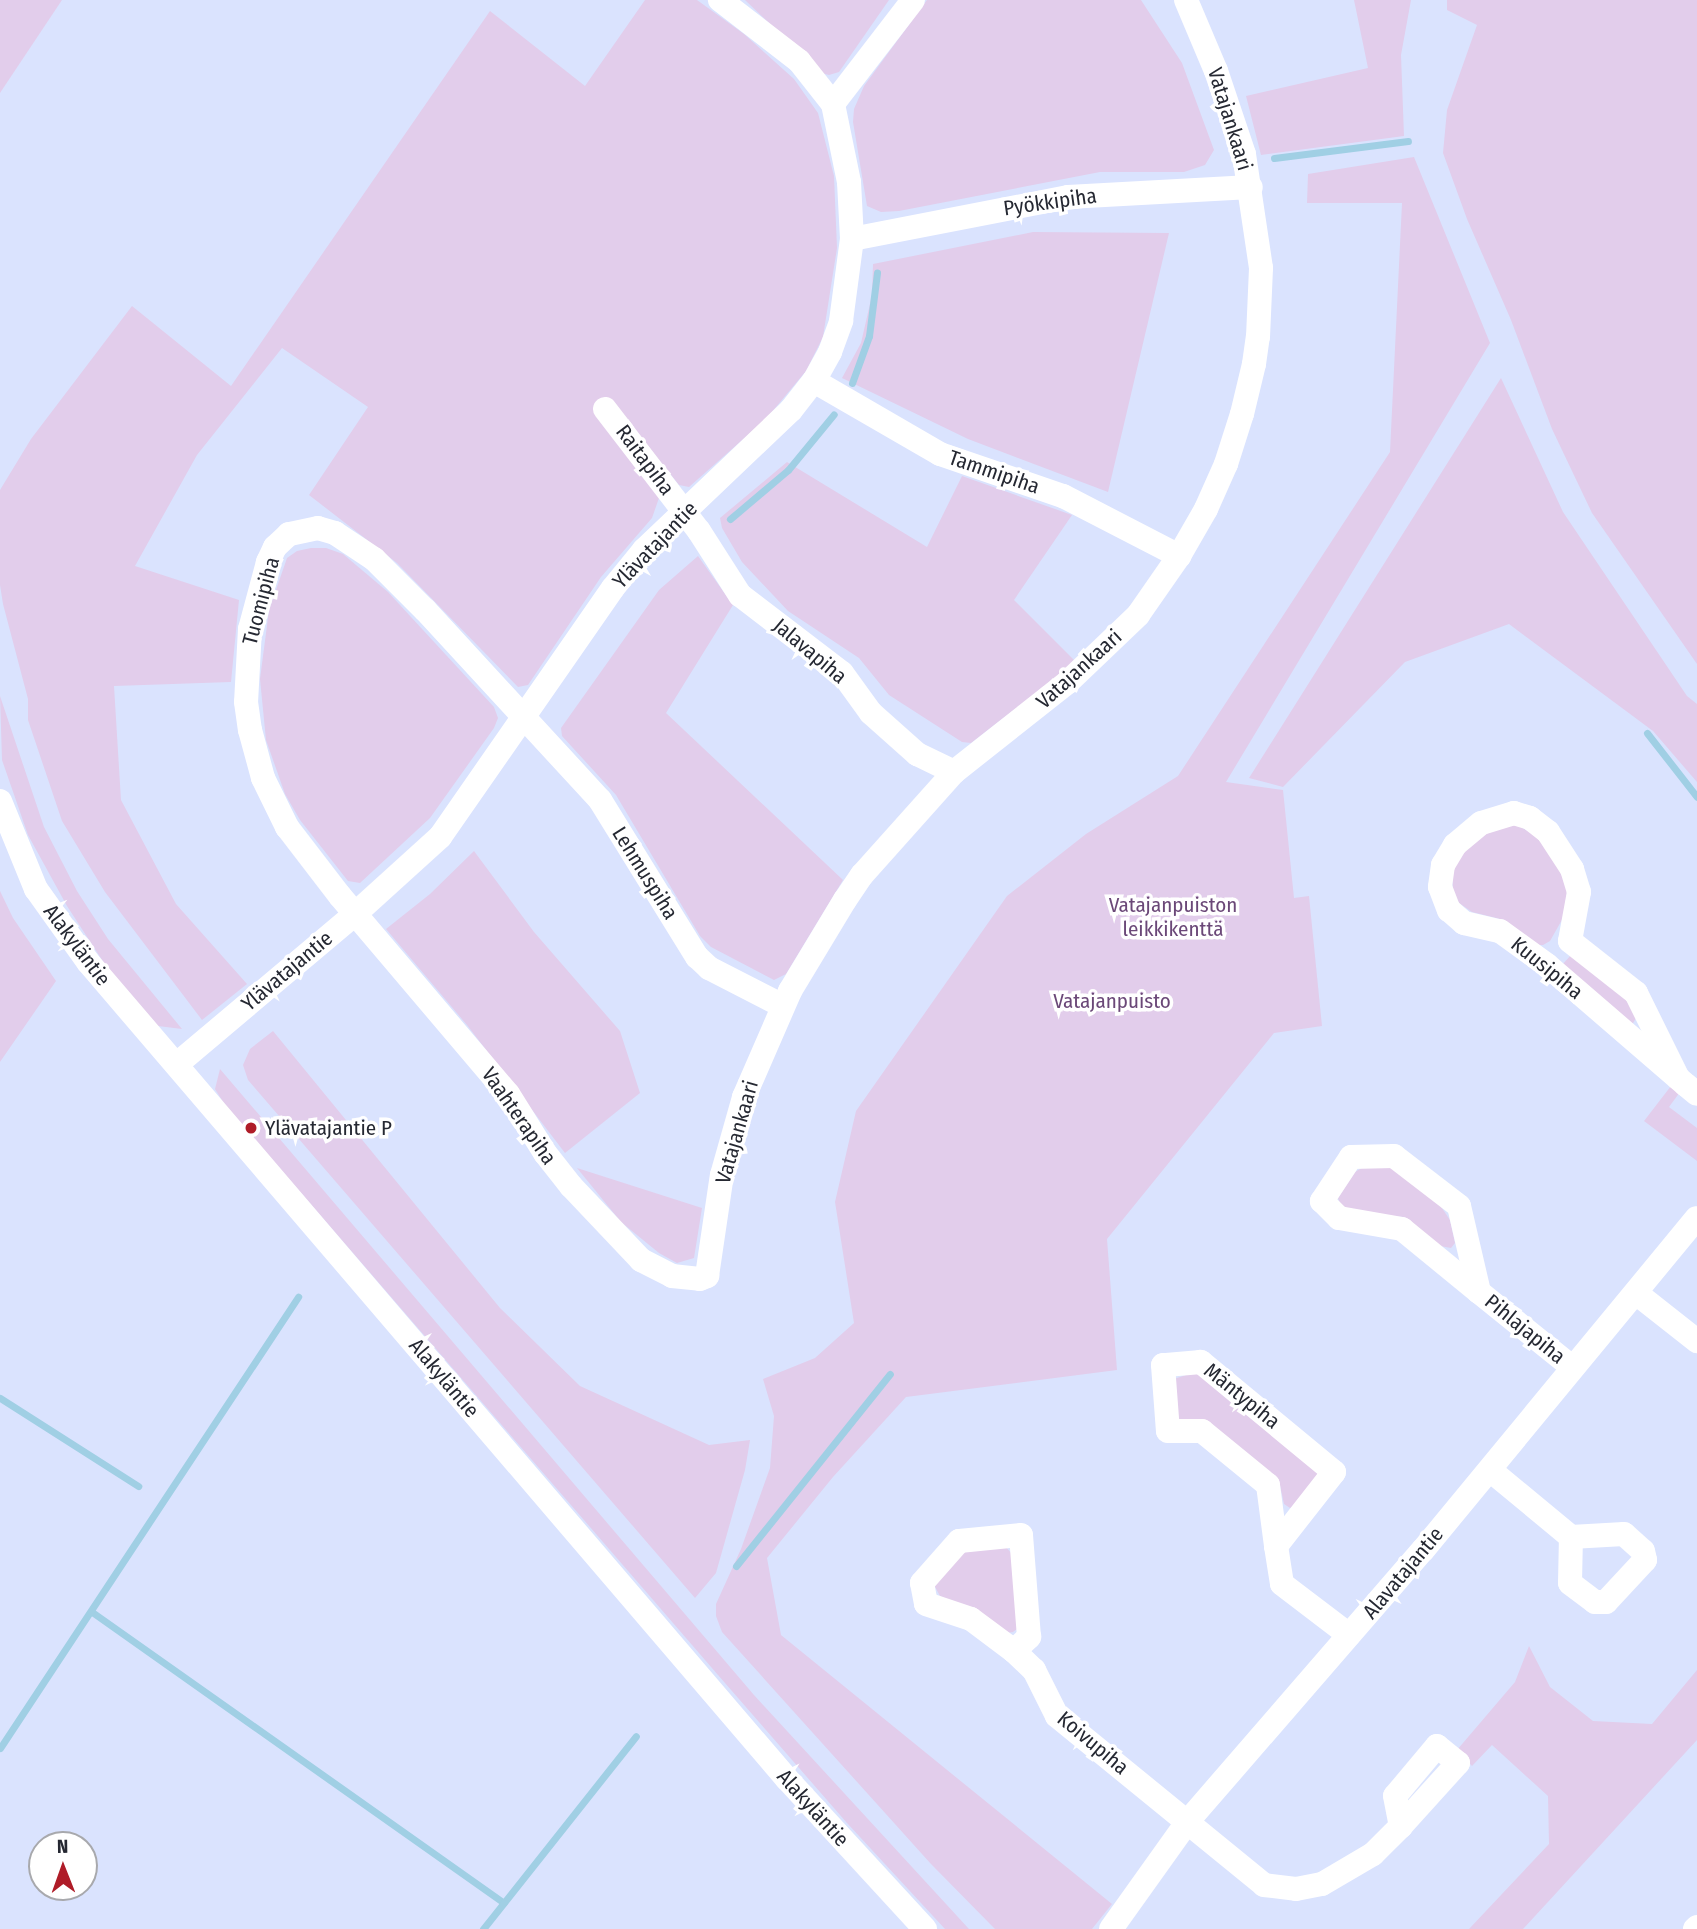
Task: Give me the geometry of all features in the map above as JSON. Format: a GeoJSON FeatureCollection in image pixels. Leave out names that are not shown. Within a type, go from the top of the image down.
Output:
{"type":"FeatureCollection","features":[{"type":"Feature","properties":{"kind":"street","name":"Ylävatajantie"},"geometry":{"type":"LineString","coordinates":[[177,1064],[355,914],[440,837],[613,588],[645,550],[791,410],[814,381],[830,352],[841,321],[852,239],[849,182],[833,104],[799,61],[720,0]]}},
{"type":"Feature","properties":{"kind":"street"},"geometry":{"type":"LineString","coordinates":[[833,104],[913,0]]}},
{"type":"Feature","properties":{"kind":"street","name":"Vatajankaari"},"geometry":{"type":"LineString","coordinates":[[707,1276],[722,1175],[744,1097],[783,1006],[862,875],[954,772],[1103,651],[1138,615],[1179,556],[1206,509],[1226,464],[1254,364],[1261,268],[1251,187],[1237,129],[1186,0]]}},
{"type":"Feature","properties":{"kind":"street","name":"Pyökkipiha"},"geometry":{"type":"LineString","coordinates":[[852,239],[1068,197],[1251,187]]}},
{"type":"Feature","properties":{"kind":"street","name":"Tammipiha"},"geometry":{"type":"LineString","coordinates":[[814,381],[940,454],[1063,496],[1179,556]]}},
{"type":"Feature","properties":{"kind":"street","name":"Raitapiha"},"geometry":{"type":"LineString","coordinates":[[605,409],[684,512]]}},
{"type":"Feature","properties":{"kind":"street","name":"Jalavapiha"},"geometry":{"type":"LineString","coordinates":[[684,512],[740,595],[842,673],[871,713],[917,754],[954,772]]}},
{"type":"Feature","properties":{"kind":"street","name":"Tuomipiha"},"geometry":{"type":"LineString","coordinates":[[355,914],[287,827],[263,778],[250,730],[245,681],[248,642],[255,606],[275,547],[289,534],[318,528],[352,542],[374,559],[425,610],[524,719]]}},
{"type":"Feature","properties":{"kind":"street","name":"Lehmuspiha"},"geometry":{"type":"LineString","coordinates":[[524,719],[600,800],[697,957],[709,968],[783,1006]]}},
{"type":"Feature","properties":{"kind":"street","name":"Alakyläntie"},"geometry":{"type":"LineString","coordinates":[[0,802],[21,858],[53,917],[146,1032],[177,1064],[760,1748],[925,1929]]}},
{"type":"Feature","properties":{"kind":"street","name":"Kuusipiha"},"geometry":{"type":"LineString","coordinates":[[1514,813],[1530,818],[1548,832],[1572,869],[1579,892],[1570,942],[1636,993],[1688,1086],[1546,965],[1500,931],[1464,923],[1449,910],[1440,887],[1443,865],[1455,845],[1481,823],[1499,815],[1514,813]]}},
{"type":"Feature","properties":{"kind":"street","name":"Vaahterapiha"},"geometry":{"type":"LineString","coordinates":[[355,914],[508,1094],[545,1153],[571,1186],[625,1244],[656,1270],[687,1279],[707,1276]]}},
{"type":"Feature","properties":{"kind":"street"},"geometry":{"type":"LineString","coordinates":[[1546,965],[1570,942]]}},
{"type":"Feature","properties":{"kind":"street","name":"Pihlajapiha"},"geometry":{"type":"LineString","coordinates":[[1479,1292],[1459,1206],[1394,1156],[1351,1157],[1322,1201],[1339,1218],[1402,1229],[1479,1292],[1572,1367]]}},
{"type":"Feature","properties":{"kind":"street","name":"Alavatajantie"},"geometry":{"type":"LineString","coordinates":[[1111,1929],[1188,1821],[1490,1470],[1697,1218]]}},
{"type":"Feature","properties":{"kind":"street"},"geometry":{"type":"LineString","coordinates":[[1636,1293],[1697,1341]]}},
{"type":"Feature","properties":{"kind":"street","name":"Mäntypiha"},"geometry":{"type":"LineString","coordinates":[[1276,1546],[1334,1472],[1201,1362],[1163,1365],[1168,1431],[1202,1431],[1269,1485],[1276,1546],[1282,1584],[1349,1635]]}},
{"type":"Feature","properties":{"kind":"street"},"geometry":{"type":"LineString","coordinates":[[1490,1470],[1571,1537]]}},
{"type":"Feature","properties":{"kind":"street","name":"Koivupiha"},"geometry":{"type":"LineString","coordinates":[[1014,1651],[1029,1637],[1021,1535],[958,1541],[922,1583],[926,1604],[971,1619],[1014,1651],[1034,1670],[1057,1716],[1264,1885],[1296,1889],[1322,1884],[1373,1854],[1401,1826]]}},
{"type":"Feature","properties":{"kind":"green space"},"geometry":{"type":"Polygon","coordinates":[[[0,0],[62,0],[0,93],[0,0]]]}},
{"type":"Feature","properties":{"kind":"green space"},"geometry":{"type":"Polygon","coordinates":[[[645,0],[697,0],[744,34],[794,79],[818,113],[834,176],[837,248],[823,337],[806,371],[766,419],[689,487],[679,485],[616,406],[659,498],[652,518],[601,577],[528,685],[518,687],[397,563],[309,495],[368,407],[282,348],[197,455],[135,566],[239,600],[231,682],[114,686],[121,800],[176,904],[247,984],[202,1020],[105,892],[62,821],[28,720],[28,699],[3,604],[0,585],[0,490],[31,439],[132,306],[231,386],[490,11],[585,86],[645,0]]]}},
{"type":"Feature","properties":{"kind":"green space"},"geometry":{"type":"Polygon","coordinates":[[[745,0],[889,0],[839,72],[829,75],[821,73],[745,0]]]}},
{"type":"Feature","properties":{"kind":"green space"},"geometry":{"type":"Polygon","coordinates":[[[927,0],[1141,0],[1182,63],[1214,150],[1205,165],[1184,172],[1100,172],[899,211],[881,212],[867,206],[853,122],[854,109],[864,86],[927,0]]]}},
{"type":"Feature","properties":{"kind":"green space"},"geometry":{"type":"Polygon","coordinates":[[[1354,0],[1411,0],[1401,55],[1404,136],[1261,155],[1246,96],[1368,68],[1354,0]]]}},
{"type":"Feature","properties":{"kind":"green space"},"geometry":{"type":"Polygon","coordinates":[[[1447,0],[1697,0],[1697,664],[1592,513],[1552,429],[1511,320],[1467,219],[1443,153],[1447,110],[1477,25],[1447,10],[1447,0]]]}},
{"type":"Feature","properties":{"kind":"green space","name":"Vatajanpuisto"},"geometry":{"type":"Polygon","coordinates":[[[1414,157],[1490,343],[1226,782],[1283,790],[1294,898],[1309,896],[1322,1026],[1274,1033],[1107,1239],[1117,1370],[906,1397],[833,1477],[767,1558],[781,1635],[1112,1904],[1092,1929],[995,1929],[931,1864],[722,1632],[716,1616],[716,1604],[741,1549],[770,1468],[774,1416],[763,1379],[815,1358],[854,1323],[835,1202],[856,1111],[1007,896],[1086,834],[1178,776],[1390,452],[1402,203],[1307,203],[1308,174],[1414,157]]]}},
{"type":"Feature","properties":{"kind":"green space"},"geometry":{"type":"Polygon","coordinates":[[[1033,232],[1169,233],[1108,492],[968,439],[842,378],[861,343],[872,295],[873,264],[1033,232]]]}},
{"type":"Feature","properties":{"kind":"green space"},"geometry":{"type":"Polygon","coordinates":[[[1501,378],[1563,512],[1687,696],[1697,704],[1697,782],[1653,731],[1509,624],[1405,662],[1283,787],[1249,778],[1501,378]]]}},
{"type":"Feature","properties":{"kind":"green space"},"geometry":{"type":"Polygon","coordinates":[[[787,462],[927,547],[962,476],[1072,515],[1014,600],[1076,662],[971,743],[962,742],[889,695],[859,658],[788,611],[742,562],[722,528],[720,518],[787,462]]]}},
{"type":"Feature","properties":{"kind":"green space"},"geometry":{"type":"Polygon","coordinates":[[[326,548],[343,554],[388,592],[494,707],[498,718],[494,728],[430,818],[360,883],[348,881],[300,820],[285,794],[266,740],[260,679],[269,610],[287,558],[297,551],[326,548]]]}},
{"type":"Feature","properties":{"kind":"green space"},"geometry":{"type":"Polygon","coordinates":[[[698,556],[733,605],[666,713],[843,880],[786,974],[774,980],[711,947],[700,936],[616,795],[562,736],[561,728],[659,590],[698,556]]]}},
{"type":"Feature","properties":{"kind":"green space"},"geometry":{"type":"Polygon","coordinates":[[[0,696],[44,827],[77,891],[108,939],[182,1029],[158,1026],[106,966],[67,906],[28,835],[2,760],[0,696]]]}},
{"type":"Feature","properties":{"kind":"green space"},"geometry":{"type":"Polygon","coordinates":[[[1510,821],[1542,839],[1568,886],[1563,918],[1550,941],[1543,945],[1537,945],[1504,920],[1472,912],[1459,903],[1453,892],[1452,871],[1466,844],[1510,821]]]}},
{"type":"Feature","properties":{"kind":"green space"},"geometry":{"type":"Polygon","coordinates":[[[474,851],[534,932],[620,1031],[640,1093],[565,1153],[467,1025],[386,929],[430,894],[474,851]]]}},
{"type":"Feature","properties":{"kind":"green space"},"geometry":{"type":"Polygon","coordinates":[[[0,891],[13,918],[56,981],[0,1062],[0,891]]]}},
{"type":"Feature","properties":{"kind":"green space"},"geometry":{"type":"Polygon","coordinates":[[[1572,954],[1626,997],[1636,1018],[1632,1025],[1561,966],[1572,954]]]}},
{"type":"Feature","properties":{"kind":"green space"},"geometry":{"type":"Polygon","coordinates":[[[273,1031],[500,1308],[580,1386],[709,1445],[750,1440],[745,1470],[716,1573],[695,1598],[248,1080],[243,1065],[250,1049],[273,1031]]]}},
{"type":"Feature","properties":{"kind":"green space"},"geometry":{"type":"Polygon","coordinates":[[[220,1069],[754,1695],[969,1929],[945,1929],[847,1823],[718,1675],[225,1105],[215,1089],[220,1069]]]}},
{"type":"Feature","properties":{"kind":"green space"},"geometry":{"type":"Polygon","coordinates":[[[1671,1086],[1680,1092],[1669,1107],[1697,1128],[1697,1161],[1644,1121],[1671,1086]]]}},
{"type":"Feature","properties":{"kind":"green space"},"geometry":{"type":"Polygon","coordinates":[[[1365,1166],[1391,1167],[1438,1202],[1450,1220],[1455,1243],[1451,1248],[1440,1246],[1404,1217],[1363,1214],[1341,1206],[1338,1198],[1355,1172],[1365,1166]]]}},
{"type":"Feature","properties":{"kind":"green space"},"geometry":{"type":"Polygon","coordinates":[[[577,1168],[702,1208],[694,1258],[677,1263],[659,1253],[621,1222],[577,1168]]]}},
{"type":"Feature","properties":{"kind":"green space"},"geometry":{"type":"Polygon","coordinates":[[[1192,1373],[1203,1375],[1322,1473],[1296,1506],[1290,1508],[1284,1504],[1279,1481],[1209,1424],[1176,1420],[1174,1379],[1192,1373]]]}},
{"type":"Feature","properties":{"kind":"green space"},"geometry":{"type":"Polygon","coordinates":[[[1006,1547],[1012,1554],[1017,1629],[1007,1633],[940,1596],[934,1585],[958,1553],[1006,1547]]]}},
{"type":"Feature","properties":{"kind":"green space"},"geometry":{"type":"Polygon","coordinates":[[[1529,1646],[1550,1687],[1593,1721],[1652,1724],[1697,1670],[1697,1740],[1523,1929],[1469,1929],[1549,1844],[1548,1796],[1492,1745],[1472,1766],[1457,1750],[1515,1682],[1529,1646]]]}},
{"type":"Feature","properties":{"kind":"waterway"},"geometry":{"type":"LineString","coordinates":[[1274,158],[1408,141]]}},
{"type":"Feature","properties":{"kind":"waterway"},"geometry":{"type":"LineString","coordinates":[[852,383],[869,336],[877,273]]}},
{"type":"Feature","properties":{"kind":"waterway"},"geometry":{"type":"LineString","coordinates":[[730,519],[788,470],[834,414]]}},
{"type":"Feature","properties":{"kind":"waterway"},"geometry":{"type":"LineString","coordinates":[[1647,733],[1697,797]]}},
{"type":"Feature","properties":{"kind":"waterway"},"geometry":{"type":"LineString","coordinates":[[0,1748],[298,1297]]}},
{"type":"Feature","properties":{"kind":"waterway"},"geometry":{"type":"LineString","coordinates":[[736,1566],[890,1374]]}},
{"type":"Feature","properties":{"kind":"waterway"},"geometry":{"type":"LineString","coordinates":[[0,1398],[138,1486]]}},
{"type":"Feature","properties":{"kind":"waterway"},"geometry":{"type":"LineString","coordinates":[[92,1612],[504,1903]]}},
{"type":"Feature","properties":{"kind":"waterway"},"geometry":{"type":"LineString","coordinates":[[483,1929],[636,1736]]}},
{"type":"Feature","properties":{"kind":"place","name":"Ylävatajantie P"},"geometry":{"type":"Point","coordinates":[251,1128]}},
{"type":"Feature","properties":{"kind":"park label","name":"Vatajanpuiston leikkikenttä"},"geometry":{"type":"Point","coordinates":[1173,917]}}]}
